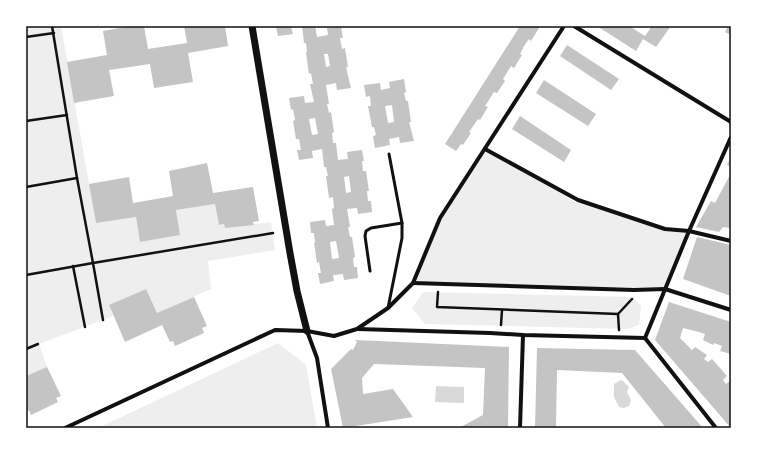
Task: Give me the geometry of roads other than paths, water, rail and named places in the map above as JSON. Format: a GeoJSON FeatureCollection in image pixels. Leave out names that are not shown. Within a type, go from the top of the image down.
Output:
{"type":"FeatureCollection","features":[{"type":"Feature","properties":{"kind":"street"},"geometry":{"type":"LineString","coordinates":[[252,26],[296,291],[316,358],[328,428]]}},
{"type":"Feature","properties":{"kind":"street"},"geometry":{"type":"LineString","coordinates":[[65,428],[275,330],[307,331],[334,336],[356,328],[388,308],[413,283],[440,218],[564,26]]}},
{"type":"Feature","properties":{"kind":"street"},"geometry":{"type":"LineString","coordinates":[[574,26],[731,122]]}},
{"type":"Feature","properties":{"kind":"street"},"geometry":{"type":"LineString","coordinates":[[645,338],[689,231],[731,137]]}},
{"type":"Feature","properties":{"kind":"street"},"geometry":{"type":"LineString","coordinates":[[484,149],[578,200],[665,229],[689,231],[731,241]]}},
{"type":"Feature","properties":{"kind":"street"},"geometry":{"type":"LineString","coordinates":[[413,283],[634,290],[665,289],[731,310]]}},
{"type":"Feature","properties":{"kind":"street"},"geometry":{"type":"LineString","coordinates":[[356,328],[522,335],[645,338],[716,428]]}},
{"type":"Feature","properties":{"kind":"street"},"geometry":{"type":"LineString","coordinates":[[520,428],[522,335]]}},
{"type":"Feature","properties":{"kind":"lane"},"geometry":{"type":"LineString","coordinates":[[388,308],[402,238],[402,223],[389,154]]}},
{"type":"Feature","properties":{"kind":"lane"},"geometry":{"type":"LineString","coordinates":[[370,271],[365,236],[366,231],[371,228],[402,223]]}}]}
